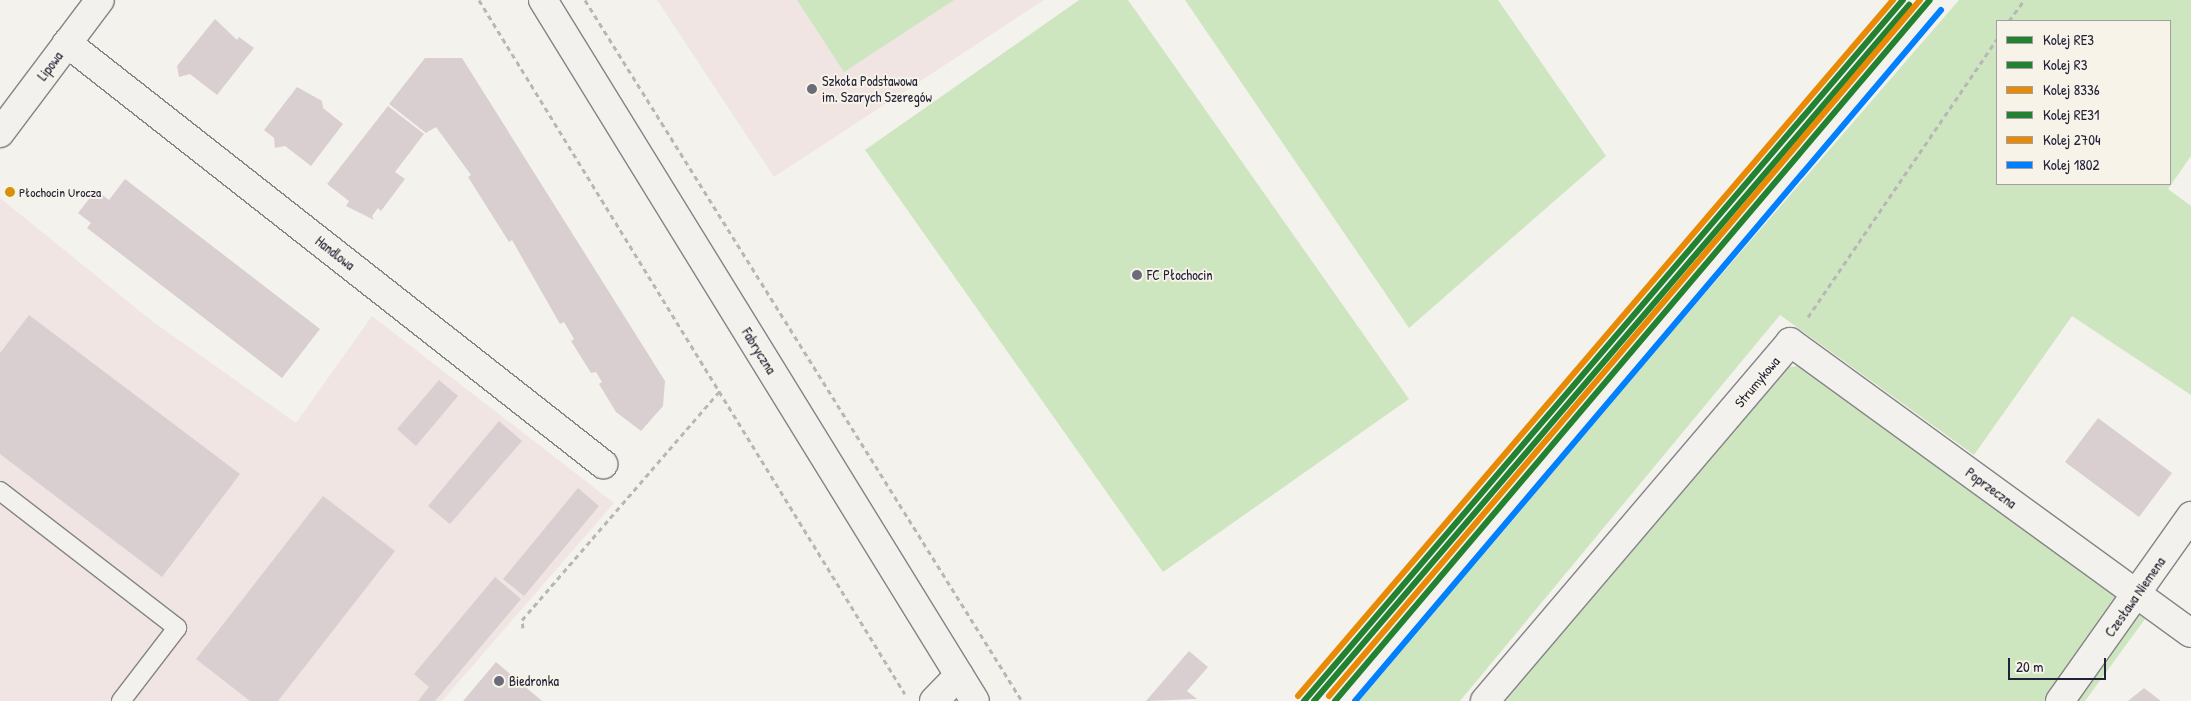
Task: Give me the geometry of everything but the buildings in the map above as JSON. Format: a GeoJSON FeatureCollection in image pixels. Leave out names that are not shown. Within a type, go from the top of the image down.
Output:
{"type":"FeatureCollection","features":[{"type":"Feature","properties":{"kind":"street","name":"Lipowa"},"geometry":{"type":"LineString","coordinates":[[0,133],[100,0]]}},
{"type":"Feature","properties":{"kind":"street","name":"Fabryczna"},"geometry":{"type":"LineString","coordinates":[[543,0],[976,701]]}},
{"type":"Feature","properties":{"kind":"street","name":"Handlowa"},"geometry":{"type":"LineString","coordinates":[[68,43],[603,464]]}},
{"type":"Feature","properties":{"kind":"street","name":"Poprzeczna"},"geometry":{"type":"LineString","coordinates":[[1790,342],[2191,633]]}},
{"type":"Feature","properties":{"kind":"street","name":"Strumykowa"},"geometry":{"type":"LineString","coordinates":[[1485,701],[1790,342]]}},
{"type":"Feature","properties":{"kind":"street","name":"Czesława Niemena"},"geometry":{"type":"LineString","coordinates":[[2060,701],[2191,516]]}},
{"type":"Feature","properties":{"kind":"street"},"geometry":{"type":"LineString","coordinates":[[934,701],[959,675]]}},
{"type":"Feature","properties":{"kind":"lane"},"geometry":{"type":"LineString","coordinates":[[0,491],[177,628],[122,701]]}},
{"type":"Feature","properties":{"kind":"path"},"geometry":{"type":"LineString","coordinates":[[479,0],[910,701]]}},
{"type":"Feature","properties":{"kind":"path"},"geometry":{"type":"LineString","coordinates":[[585,0],[1022,701]]}},
{"type":"Feature","properties":{"kind":"path"},"geometry":{"type":"LineString","coordinates":[[2010,20],[2024,0]]}},
{"type":"Feature","properties":{"kind":"path"},"geometry":{"type":"LineString","coordinates":[[1790,342],[1996,40]]}},
{"type":"Feature","properties":{"kind":"path"},"geometry":{"type":"LineString","coordinates":[[523,628],[522,620],[720,391]]}},
{"type":"Feature","properties":{"kind":"shaded area","name":"Szkoła Podstawowa im. Szarych Szeregów"},"geometry":{"type":"Polygon","coordinates":[[[657,0],[1044,0],[774,177],[657,0]]]}},
{"type":"Feature","properties":{"kind":"shaded area"},"geometry":{"type":"Polygon","coordinates":[[[0,198],[152,321],[296,423],[372,316],[614,503],[442,701],[0,701],[0,198]]]}},
{"type":"Feature","properties":{"kind":"green space"},"geometry":{"type":"Polygon","coordinates":[[[797,0],[954,0],[844,72],[797,0]]]}},
{"type":"Feature","properties":{"kind":"green space","name":"FC Płochocin"},"geometry":{"type":"Polygon","coordinates":[[[1079,0],[1128,0],[1409,399],[1163,572],[865,150],[1079,0]]]}},
{"type":"Feature","properties":{"kind":"green space"},"geometry":{"type":"Polygon","coordinates":[[[1185,0],[1498,0],[1606,156],[1409,328],[1185,0]]]}},
{"type":"Feature","properties":{"kind":"green space"},"geometry":{"type":"Polygon","coordinates":[[[1959,0],[2191,0],[2191,156],[2171,185],[2171,20],[1996,20],[1996,185],[2171,185],[2168,189],[2191,206],[2191,395],[2072,316],[1974,455],[1780,315],[1460,701],[1352,701],[1959,0]]]}},
{"type":"Feature","properties":{"kind":"green space"},"geometry":{"type":"Polygon","coordinates":[[[1811,365],[2145,619],[2085,701],[1499,701],[1788,367],[1811,365]]]}},
{"type":"Feature","properties":{"kind":"rail line","name":"8336"},"geometry":{"type":"LineString","coordinates":[[1298,696],[1893,0]]}},
{"type":"Feature","properties":{"kind":"rail line","name":"RE3"},"geometry":{"type":"LineString","coordinates":[[1304,701],[1903,0]]}},
{"type":"Feature","properties":{"kind":"rail line","name":"2704"},"geometry":{"type":"LineString","coordinates":[[1329,696],[1920,0]]}},
{"type":"Feature","properties":{"kind":"rail line","name":"RE31"},"geometry":{"type":"LineString","coordinates":[[1335,701],[1930,0]]}},
{"type":"Feature","properties":{"kind":"rail line","name":"R3"},"geometry":{"type":"LineString","coordinates":[[1314,701],[1909,5]]}},
{"type":"Feature","properties":{"kind":"rail line","name":"1802"},"geometry":{"type":"LineString","coordinates":[[1355,701],[1941,10]]}},
{"type":"Feature","properties":{"kind":"place","name":"Szkoła Podstawowa im. Szarych Szeregów"},"geometry":{"type":"Point","coordinates":[812,89]}},
{"type":"Feature","properties":{"kind":"place","name":"Płochocin Urocza"},"geometry":{"type":"Point","coordinates":[10,192]}},
{"type":"Feature","properties":{"kind":"place","name":"FC Płochocin"},"geometry":{"type":"Point","coordinates":[1137,275]}},
{"type":"Feature","properties":{"kind":"place","name":"Biedronka"},"geometry":{"type":"Point","coordinates":[499,681]}}]}
